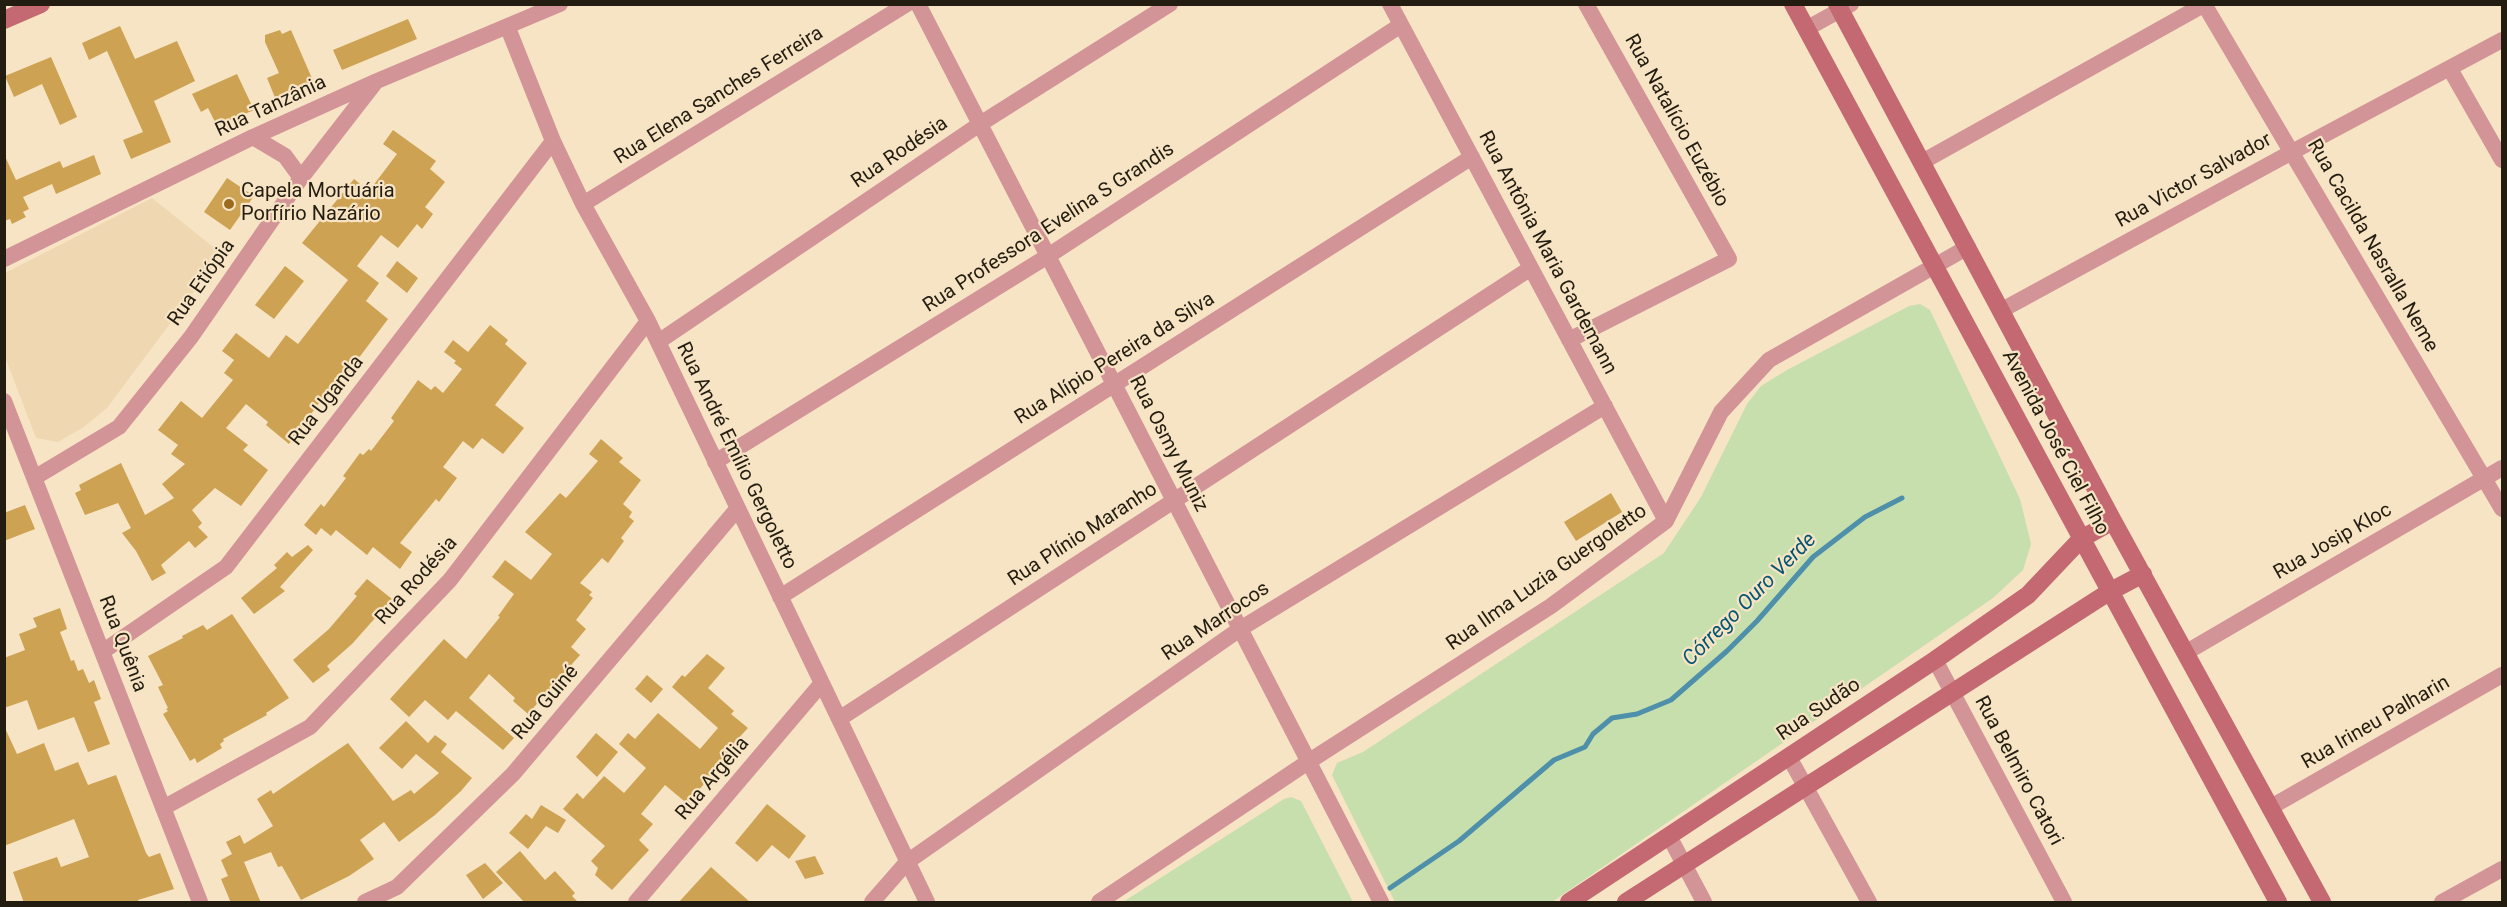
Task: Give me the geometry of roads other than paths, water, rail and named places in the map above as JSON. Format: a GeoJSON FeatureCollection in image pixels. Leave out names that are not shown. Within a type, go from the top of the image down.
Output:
{"type":"FeatureCollection","features":[{"type":"Feature","properties":{"kind":"street"},"geometry":{"type":"LineString","coordinates":[[4,20],[41,4]]}},
{"type":"Feature","properties":{"kind":"street","name":"Rua Tanzânia"},"geometry":{"type":"LineString","coordinates":[[4,259],[253,137],[376,81],[508,28],[560,4]]}},
{"type":"Feature","properties":{"kind":"street","name":"Rua Elena Sanches Ferreira"},"geometry":{"type":"LineString","coordinates":[[584,204],[907,4]]}},
{"type":"Feature","properties":{"kind":"street","name":"Rua Osmy Muniz"},"geometry":{"type":"LineString","coordinates":[[918,4],[1381,903]]}},
{"type":"Feature","properties":{"kind":"street","name":"Rua Rodésia"},"geometry":{"type":"LineString","coordinates":[[658,342],[980,124],[1170,4]]}},
{"type":"Feature","properties":{"kind":"street","name":"Rua Antônia Maria Gardemann"},"geometry":{"type":"LineString","coordinates":[[1390,4],[1666,521]]}},
{"type":"Feature","properties":{"kind":"street","name":"Rua Natalício Euzébio"},"geometry":{"type":"LineString","coordinates":[[1569,340],[1729,259],[1586,4]]}},
{"type":"Feature","properties":{"kind":"street","name":"Avenida José Ciel Filho"},"geometry":{"type":"LineString","coordinates":[[1793,4],[2278,903]]}},
{"type":"Feature","properties":{"kind":"street"},"geometry":{"type":"LineString","coordinates":[[1922,162],[2205,5]]}},
{"type":"Feature","properties":{"kind":"street","name":"Rua Cacilda Nasralla Neme"},"geometry":{"type":"LineString","coordinates":[[2205,5],[2502,509]]}},
{"type":"Feature","properties":{"kind":"street"},"geometry":{"type":"LineString","coordinates":[[1806,29],[1843,6]]}},
{"type":"Feature","properties":{"kind":"street","name":"Avenida José Ciel Filho"},"geometry":{"type":"LineString","coordinates":[[1843,6],[1922,162],[2185,653],[2322,903]]}},
{"type":"Feature","properties":{"kind":"street","name":"Rua Professora Evelina S Grandis"},"geometry":{"type":"LineString","coordinates":[[716,462],[1048,255],[1401,25]]}},
{"type":"Feature","properties":{"kind":"street","name":"Rua André Emílio Gergoletto"},"geometry":{"type":"LineString","coordinates":[[508,28],[553,141],[584,204],[648,321],[927,903]]}},
{"type":"Feature","properties":{"kind":"street","name":"Rua Victor Salvador"},"geometry":{"type":"LineString","coordinates":[[2002,310],[2502,40]]}},
{"type":"Feature","properties":{"kind":"street"},"geometry":{"type":"LineString","coordinates":[[2450,69],[2502,160]]}},
{"type":"Feature","properties":{"kind":"street","name":"Rua Etiópia"},"geometry":{"type":"LineString","coordinates":[[34,478],[119,427],[191,337],[301,178],[376,81]]}},
{"type":"Feature","properties":{"kind":"street"},"geometry":{"type":"LineString","coordinates":[[253,137],[285,156],[301,178]]}},
{"type":"Feature","properties":{"kind":"street","name":"Rua Uganda"},"geometry":{"type":"LineString","coordinates":[[102,652],[226,567],[553,141]]}},
{"type":"Feature","properties":{"kind":"street","name":"Rua Alípio Pereira da Silva"},"geometry":{"type":"LineString","coordinates":[[780,597],[1472,157]]}},
{"type":"Feature","properties":{"kind":"street","name":"Rua Ilma Luzia Guergoletto"},"geometry":{"type":"LineString","coordinates":[[1099,903],[1308,762],[1551,606],[1666,521],[1721,412],[1769,360],[1968,247]]}},
{"type":"Feature","properties":{"kind":"street","name":"Rua Plínio Maranho"},"geometry":{"type":"LineString","coordinates":[[838,719],[1531,268]]}},
{"type":"Feature","properties":{"kind":"street","name":"Rua Rodésia"},"geometry":{"type":"LineString","coordinates":[[163,808],[310,727],[450,580],[648,321]]}},
{"type":"Feature","properties":{"kind":"street","name":"Rua Quênia"},"geometry":{"type":"LineString","coordinates":[[4,401],[200,903]]}},
{"type":"Feature","properties":{"kind":"street","name":"Rua Marrocos"},"geometry":{"type":"LineString","coordinates":[[872,903],[907,862],[1240,629],[1605,406]]}},
{"type":"Feature","properties":{"kind":"street","name":"Rua Josip Kloc"},"geometry":{"type":"LineString","coordinates":[[2185,653],[2502,468]]}},
{"type":"Feature","properties":{"kind":"street","name":"Rua Guiné"},"geometry":{"type":"LineString","coordinates":[[365,903],[397,887],[513,774],[738,508]]}},
{"type":"Feature","properties":{"kind":"street","name":"Rua Sudão"},"geometry":{"type":"LineString","coordinates":[[1569,903],[1935,660],[2028,595],[2081,539],[2114,521]]}},
{"type":"Feature","properties":{"kind":"street"},"geometry":{"type":"LineString","coordinates":[[1626,903],[2109,592],[2143,574]]}},
{"type":"Feature","properties":{"kind":"street","name":"Rua Belmiro Catori"},"geometry":{"type":"LineString","coordinates":[[1935,660],[2064,903]]}},
{"type":"Feature","properties":{"kind":"street","name":"Rua Irineu Palharin"},"geometry":{"type":"LineString","coordinates":[[2271,807],[2502,675]]}},
{"type":"Feature","properties":{"kind":"street","name":"Rua Argélia"},"geometry":{"type":"LineString","coordinates":[[636,903],[822,683]]}},
{"type":"Feature","properties":{"kind":"street"},"geometry":{"type":"LineString","coordinates":[[1789,757],[1869,903]]}},
{"type":"Feature","properties":{"kind":"street"},"geometry":{"type":"LineString","coordinates":[[1669,836],[1704,903]]}},
{"type":"Feature","properties":{"kind":"street"},"geometry":{"type":"LineString","coordinates":[[2442,903],[2502,869]]}},
{"type":"Feature","properties":{"kind":"waterway","name":"Córrego Ouro Verde"},"geometry":{"type":"LineString","coordinates":[[1390,888],[1459,841],[1554,760],[1585,747],[1593,734],[1612,718],[1637,714],[1671,700],[1757,621],[1813,557],[1865,517],[1902,498]]}},
{"type":"Feature","properties":{"kind":"place","name":"Capela Mortuária Porfírio Nazário"},"geometry":{"type":"Point","coordinates":[229,204]}}]}
